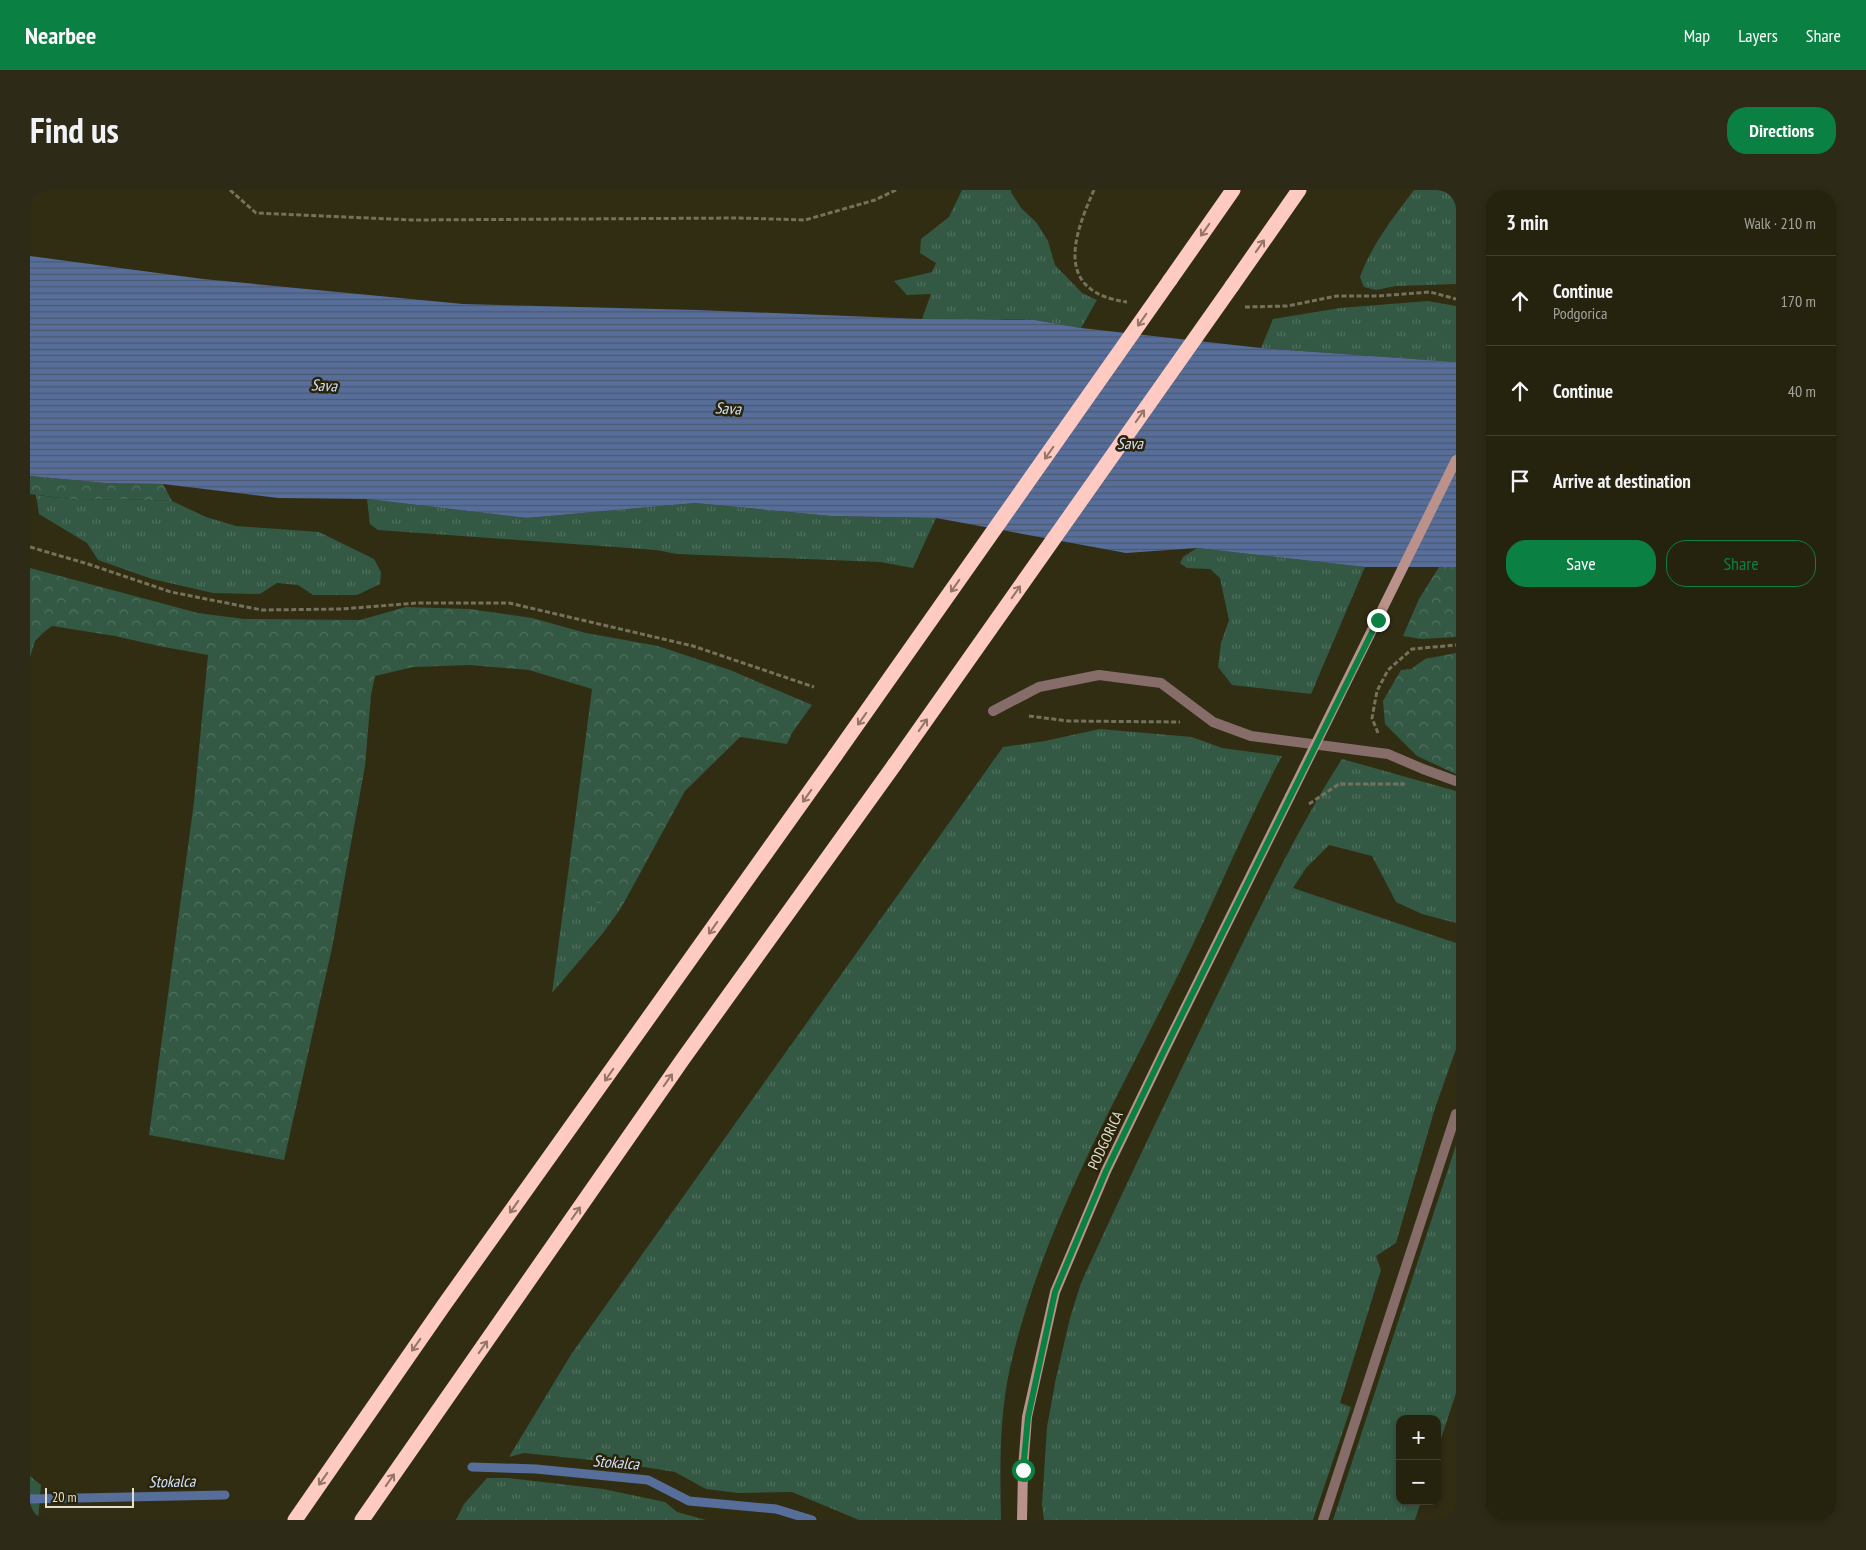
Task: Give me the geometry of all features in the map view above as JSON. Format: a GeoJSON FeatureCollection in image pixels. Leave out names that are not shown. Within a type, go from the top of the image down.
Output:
{"type":"FeatureCollection","features":[{"type":"Feature","properties":{"kind":"highway"},"geometry":{"type":"LineString","coordinates":[[295,1520],[439,1313],[836,756],[1233,190]]}},
{"type":"Feature","properties":{"kind":"highway"},"geometry":{"type":"LineString","coordinates":[[362,1520],[683,1059],[895,764],[1300,190]]}},
{"type":"Feature","properties":{"kind":"main road","name":"PODGORICA"},"geometry":{"type":"LineString","coordinates":[[1022,1520],[1023,1470],[1028,1417],[1055,1292],[1110,1162],[1456,460]]}},
{"type":"Feature","properties":{"kind":"lane"},"geometry":{"type":"LineString","coordinates":[[993,711],[1039,688],[1100,674],[1161,683],[1213,722],[1251,736],[1388,754],[1456,781]]}},
{"type":"Feature","properties":{"kind":"lane"},"geometry":{"type":"LineString","coordinates":[[1323,1520],[1456,1114]]}},
{"type":"Feature","properties":{"kind":"path"},"geometry":{"type":"LineString","coordinates":[[230,190],[256,213],[412,220],[740,218],[805,220],[875,200],[896,190]]}},
{"type":"Feature","properties":{"kind":"path"},"geometry":{"type":"LineString","coordinates":[[30,547],[171,592],[262,610],[342,609],[417,603],[509,603],[693,646],[814,687]]}},
{"type":"Feature","properties":{"kind":"path"},"geometry":{"type":"LineString","coordinates":[[1388,754],[1372,718],[1377,691],[1388,670],[1412,649],[1456,645]]}},
{"type":"Feature","properties":{"kind":"path"},"geometry":{"type":"LineString","coordinates":[[993,711],[1068,721],[1139,723],[1213,722]]}},
{"type":"Feature","properties":{"kind":"path"},"geometry":{"type":"LineString","coordinates":[[1290,796],[1308,805],[1339,784],[1407,784]]}},
{"type":"Feature","properties":{"kind":"green space"},"geometry":{"type":"Polygon","coordinates":[[[962,190],[1011,190],[1021,208],[1036,222],[1048,241],[1055,265],[1082,293],[1097,300],[1081,328],[1035,320],[922,319],[931,294],[907,295],[894,281],[932,272],[936,263],[920,253],[921,239],[949,217],[962,190]]]}},
{"type":"Feature","properties":{"kind":"green space"},"geometry":{"type":"Polygon","coordinates":[[[1414,190],[1456,190],[1456,284],[1396,286],[1376,290],[1364,287],[1360,277],[1371,253],[1414,190]]]}},
{"type":"Feature","properties":{"kind":"green space"},"geometry":{"type":"Polygon","coordinates":[[[1428,301],[1456,306],[1456,362],[1261,348],[1273,319],[1340,308],[1428,301]]]}},
{"type":"Feature","properties":{"kind":"green space"},"geometry":{"type":"Polygon","coordinates":[[[30,476],[105,483],[163,484],[172,501],[78,500],[30,494],[30,476]]]}},
{"type":"Feature","properties":{"kind":"green space"},"geometry":{"type":"Polygon","coordinates":[[[36,495],[78,500],[172,501],[206,517],[236,526],[319,532],[374,559],[381,572],[380,584],[357,595],[313,595],[298,585],[277,583],[260,594],[213,593],[152,579],[98,560],[87,543],[39,514],[36,495]]]}},
{"type":"Feature","properties":{"kind":"green space"},"geometry":{"type":"Polygon","coordinates":[[[367,499],[527,518],[695,503],[831,516],[936,518],[913,568],[880,562],[677,554],[656,550],[378,530],[370,524],[367,499]]]}},
{"type":"Feature","properties":{"kind":"green space"},"geometry":{"type":"Polygon","coordinates":[[[1197,548],[1365,567],[1311,694],[1232,685],[1218,667],[1221,643],[1229,620],[1220,578],[1210,569],[1187,568],[1180,563],[1183,557],[1197,548]]]}},
{"type":"Feature","properties":{"kind":"green space"},"geometry":{"type":"Polygon","coordinates":[[[1439,567],[1456,567],[1456,637],[1421,639],[1403,636],[1419,599],[1439,567]]]}},
{"type":"Feature","properties":{"kind":"green space"},"geometry":{"type":"Polygon","coordinates":[[[30,568],[198,613],[244,619],[360,620],[406,607],[469,609],[532,618],[586,633],[658,646],[730,670],[812,705],[792,733],[787,744],[740,737],[685,791],[621,908],[612,903],[583,903],[575,891],[568,874],[592,689],[529,670],[470,665],[413,667],[375,676],[371,695],[365,766],[332,948],[284,1160],[149,1135],[194,802],[208,655],[115,636],[52,626],[43,633],[30,628],[30,568]]]}},
{"type":"Feature","properties":{"kind":"green space"},"geometry":{"type":"Polygon","coordinates":[[[30,628],[43,633],[35,641],[30,657],[30,628]]]}},
{"type":"Feature","properties":{"kind":"green space"},"geometry":{"type":"Polygon","coordinates":[[[1456,653],[1456,774],[1417,756],[1385,724],[1383,701],[1401,670],[1411,669],[1425,659],[1456,653]]]}},
{"type":"Feature","properties":{"kind":"green space"},"geometry":{"type":"Polygon","coordinates":[[[1100,729],[1192,737],[1222,748],[1282,756],[1192,946],[1106,1117],[1061,1215],[1041,1265],[1024,1316],[1006,1387],[1001,1443],[1001,1520],[859,1520],[792,1492],[738,1493],[706,1489],[675,1472],[620,1463],[524,1453],[509,1457],[572,1353],[1003,747],[1045,741],[1100,729]]]}},
{"type":"Feature","properties":{"kind":"green space"},"geometry":{"type":"Polygon","coordinates":[[[1342,759],[1456,791],[1456,923],[1422,914],[1396,902],[1372,856],[1329,845],[1306,868],[1293,888],[1456,943],[1456,1049],[1435,1108],[1396,1243],[1376,1256],[1381,1270],[1340,1403],[1351,1407],[1313,1520],[1044,1520],[1042,1505],[1047,1427],[1070,1318],[1081,1283],[1173,1086],[1269,889],[1311,810],[1342,759]]]}},
{"type":"Feature","properties":{"kind":"green space"},"geometry":{"type":"Polygon","coordinates":[[[568,874],[575,891],[601,903],[612,903],[621,908],[603,933],[552,993],[568,874]]]}},
{"type":"Feature","properties":{"kind":"green space"},"geometry":{"type":"Polygon","coordinates":[[[1456,1145],[1456,1393],[1441,1439],[1441,1415],[1396,1415],[1396,1505],[1420,1505],[1415,1520],[1333,1520],[1456,1145]]]}},
{"type":"Feature","properties":{"kind":"green space"},"geometry":{"type":"Polygon","coordinates":[[[30,1476],[41,1485],[38,1520],[30,1520],[30,1476]]]}},
{"type":"Feature","properties":{"kind":"green space"},"geometry":{"type":"Polygon","coordinates":[[[487,1478],[507,1478],[603,1489],[665,1502],[677,1512],[706,1520],[456,1520],[464,1504],[487,1478]]]}},
{"type":"Feature","properties":{"kind":"water","name":"Sava"},"geometry":{"type":"Polygon","coordinates":[[[30,256],[203,279],[463,304],[697,310],[922,319],[1035,320],[1081,328],[1261,348],[1456,362],[1456,567],[1365,567],[1197,548],[1126,553],[936,518],[831,516],[695,503],[527,518],[367,499],[278,498],[163,484],[105,483],[30,476],[30,256]]]}},
{"type":"Feature","properties":{"kind":"waterway","name":"Stokalca"},"geometry":{"type":"LineString","coordinates":[[472,1467],[536,1469],[648,1480],[689,1501],[776,1509],[812,1520]]}},
{"type":"Feature","properties":{"kind":"waterway","name":"Stokalca"},"geometry":{"type":"LineString","coordinates":[[30,1499],[225,1495]]}},
{"type":"Feature","properties":{"kind":"route"},"geometry":{"type":"LineString","coordinates":[[1023,1470],[1028,1417],[1055,1292],[1106,1171],[1378,620]]}}]}
